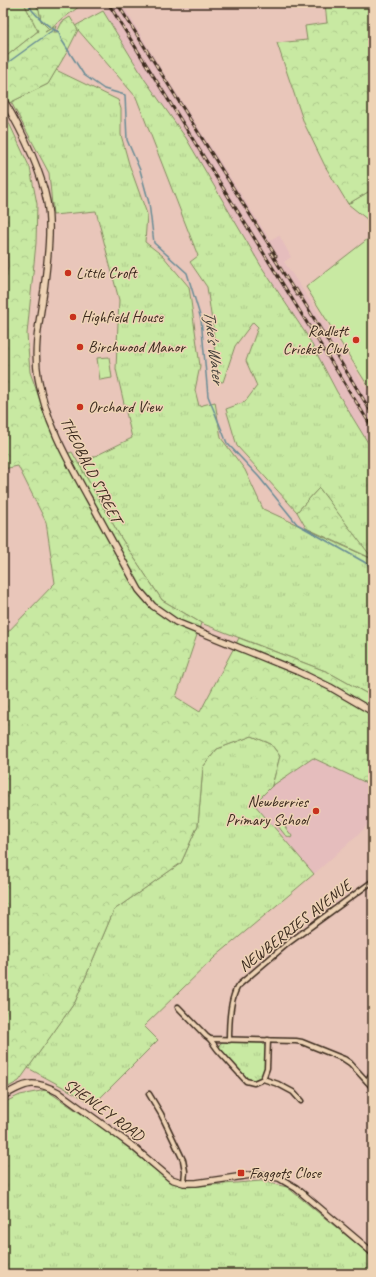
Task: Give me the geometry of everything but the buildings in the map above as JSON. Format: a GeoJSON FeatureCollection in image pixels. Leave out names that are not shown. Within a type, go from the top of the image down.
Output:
{"type":"FeatureCollection","features":[{"type":"Feature","properties":{"kind":"street","name":"THEOBALD STREET"},"geometry":{"type":"LineString","coordinates":[[3,99],[35,161],[47,203],[47,252],[44,290],[35,357],[42,396],[65,454],[139,590],[153,606],[176,622],[299,672],[330,687],[373,712]]}},
{"type":"Feature","properties":{"kind":"street","name":"NEWBERRIES AVENUE"},"geometry":{"type":"LineString","coordinates":[[229,1040],[229,1017],[236,991],[240,986],[287,944],[373,881]]}},
{"type":"Feature","properties":{"kind":"street"},"geometry":{"type":"LineString","coordinates":[[178,1007],[210,1039],[246,1081],[254,1082],[263,1079],[278,1084],[293,1092],[301,1101]]}},
{"type":"Feature","properties":{"kind":"street"},"geometry":{"type":"LineString","coordinates":[[210,1039],[296,1041],[344,1059],[350,1063],[373,1088]]}},
{"type":"Feature","properties":{"kind":"street"},"geometry":{"type":"LineString","coordinates":[[263,1079],[267,1068],[268,1040]]}},
{"type":"Feature","properties":{"kind":"street"},"geometry":{"type":"LineString","coordinates":[[367,1081],[373,1072]]}},
{"type":"Feature","properties":{"kind":"street","name":"SHENLEY ROAD"},"geometry":{"type":"LineString","coordinates":[[3,1096],[24,1085],[35,1084],[46,1086],[58,1092],[131,1145],[171,1179],[184,1183]]}},
{"type":"Feature","properties":{"kind":"street"},"geometry":{"type":"LineString","coordinates":[[149,1094],[161,1114],[183,1160],[185,1171],[184,1183],[196,1183],[258,1174],[279,1178],[296,1188],[373,1253]]}},
{"type":"Feature","properties":{"kind":"shaded area"},"geometry":{"type":"Polygon","coordinates":[[[118,3],[122,3],[158,64],[270,240],[279,235],[291,257],[284,262],[330,330],[373,399],[373,451],[337,392],[308,337],[261,266],[186,138],[145,80],[103,11],[118,3]]]}},
{"type":"Feature","properties":{"kind":"shaded area","name":"Newberries Primary School"},"geometry":{"type":"Polygon","coordinates":[[[313,758],[373,786],[373,817],[364,829],[314,874],[254,804],[272,786],[313,758]]]}},
{"type":"Feature","properties":{"kind":"green space"},"geometry":{"type":"Polygon","coordinates":[[[3,3],[24,3],[38,31],[3,59],[3,3]]]}},
{"type":"Feature","properties":{"kind":"green space"},"geometry":{"type":"Polygon","coordinates":[[[24,3],[34,3],[39,10],[41,21],[49,29],[45,32],[56,26],[54,32],[57,32],[62,22],[70,17],[78,30],[48,84],[3,106],[3,59],[38,31],[24,3]]]}},
{"type":"Feature","properties":{"kind":"green space"},"geometry":{"type":"Polygon","coordinates":[[[35,3],[84,3],[49,29],[41,21],[39,10],[35,3]]]}},
{"type":"Feature","properties":{"kind":"green space"},"geometry":{"type":"Polygon","coordinates":[[[325,3],[373,3],[373,189],[348,204],[325,166],[304,123],[277,43],[307,40],[305,26],[327,23],[325,3]]]}},
{"type":"Feature","properties":{"kind":"green space"},"geometry":{"type":"Polygon","coordinates":[[[103,11],[145,80],[186,138],[261,266],[308,337],[337,392],[373,451],[373,697],[328,672],[201,623],[162,600],[121,538],[79,464],[132,438],[116,369],[119,300],[96,211],[53,215],[49,173],[11,102],[48,84],[56,70],[118,100],[121,109],[121,135],[129,164],[147,214],[145,242],[163,256],[189,287],[200,366],[195,390],[199,406],[215,402],[221,438],[245,470],[263,509],[372,559],[319,488],[297,512],[237,446],[226,409],[245,402],[257,386],[246,361],[258,327],[253,322],[235,346],[223,382],[217,381],[213,328],[207,287],[190,262],[198,256],[136,97],[75,26],[103,11]]]}},
{"type":"Feature","properties":{"kind":"green space"},"geometry":{"type":"Polygon","coordinates":[[[3,110],[30,168],[37,204],[36,243],[27,334],[30,372],[46,417],[63,455],[72,452],[121,538],[162,600],[201,623],[176,697],[200,712],[239,638],[328,672],[373,697],[373,786],[313,758],[272,786],[280,756],[271,744],[252,736],[217,749],[203,767],[198,825],[181,863],[114,910],[75,1002],[19,1081],[3,1090],[3,637],[55,583],[46,522],[18,466],[3,469],[3,290],[8,267],[5,221],[3,215],[3,110]]]}},
{"type":"Feature","properties":{"kind":"green space"},"geometry":{"type":"Polygon","coordinates":[[[373,189],[373,220],[368,220],[348,204],[373,189]]]}},
{"type":"Feature","properties":{"kind":"green space","name":"Radlett Cricket Club"},"geometry":{"type":"Polygon","coordinates":[[[373,235],[373,394],[306,287],[373,235]]]}},
{"type":"Feature","properties":{"kind":"green space"},"geometry":{"type":"Polygon","coordinates":[[[109,357],[112,378],[100,380],[97,358],[109,357]]]}},
{"type":"Feature","properties":{"kind":"green space"},"geometry":{"type":"Polygon","coordinates":[[[319,488],[373,559],[306,528],[297,512],[319,488]]]}},
{"type":"Feature","properties":{"kind":"green space"},"geometry":{"type":"Polygon","coordinates":[[[252,736],[271,744],[280,756],[272,786],[254,804],[314,874],[215,957],[144,1026],[158,1040],[94,1104],[28,1068],[75,1002],[114,910],[181,863],[198,825],[203,767],[217,749],[252,736]]]}},
{"type":"Feature","properties":{"kind":"green space"},"geometry":{"type":"Polygon","coordinates":[[[281,822],[284,822],[287,825],[285,827],[292,836],[291,838],[285,835],[278,826],[281,822]]]}},
{"type":"Feature","properties":{"kind":"green space"},"geometry":{"type":"Polygon","coordinates":[[[222,1042],[262,1043],[266,1049],[266,1060],[264,1073],[262,1076],[257,1080],[248,1080],[219,1049],[219,1045],[222,1042]]]}},
{"type":"Feature","properties":{"kind":"green space"},"geometry":{"type":"Polygon","coordinates":[[[46,1090],[111,1134],[169,1181],[187,1187],[261,1181],[287,1187],[373,1259],[373,1274],[3,1274],[3,1103],[20,1095],[46,1090]]]}},
{"type":"Feature","properties":{"kind":"waterway","name":"Tyke's Water"},"geometry":{"type":"LineString","coordinates":[[28,3],[41,19],[50,27],[59,32],[61,39],[84,75],[104,89],[125,95],[127,140],[140,170],[149,203],[154,243],[187,273],[201,319],[208,396],[227,443],[259,477],[297,524],[373,567]]}},
{"type":"Feature","properties":{"kind":"waterway"},"geometry":{"type":"LineString","coordinates":[[3,66],[53,30]]}},
{"type":"Feature","properties":{"kind":"railway"},"geometry":{"type":"LineString","coordinates":[[108,3],[373,429]]}},
{"type":"Feature","properties":{"kind":"railway"},"geometry":{"type":"LineString","coordinates":[[117,3],[276,256]]}},
{"type":"Feature","properties":{"kind":"railway"},"geometry":{"type":"LineString","coordinates":[[271,253],[297,295]]}},
{"type":"Feature","properties":{"kind":"railway"},"geometry":{"type":"LineString","coordinates":[[296,289],[373,415]]}},
{"type":"Feature","properties":{"kind":"place","name":"Little Croft"},"geometry":{"type":"Point","coordinates":[68,273]}},
{"type":"Feature","properties":{"kind":"place","name":"Highfield House"},"geometry":{"type":"Point","coordinates":[73,317]}},
{"type":"Feature","properties":{"kind":"place","name":"Radlett Cricket Club"},"geometry":{"type":"Point","coordinates":[356,340]}},
{"type":"Feature","properties":{"kind":"place","name":"Birchwood Manor"},"geometry":{"type":"Point","coordinates":[80,347]}},
{"type":"Feature","properties":{"kind":"place","name":"Orchard View"},"geometry":{"type":"Point","coordinates":[80,407]}},
{"type":"Feature","properties":{"kind":"place","name":"Newberries Primary School"},"geometry":{"type":"Point","coordinates":[316,811]}},
{"type":"Feature","properties":{"kind":"place","name":"Faggots Close"},"geometry":{"type":"Point","coordinates":[241,1173]}}]}
